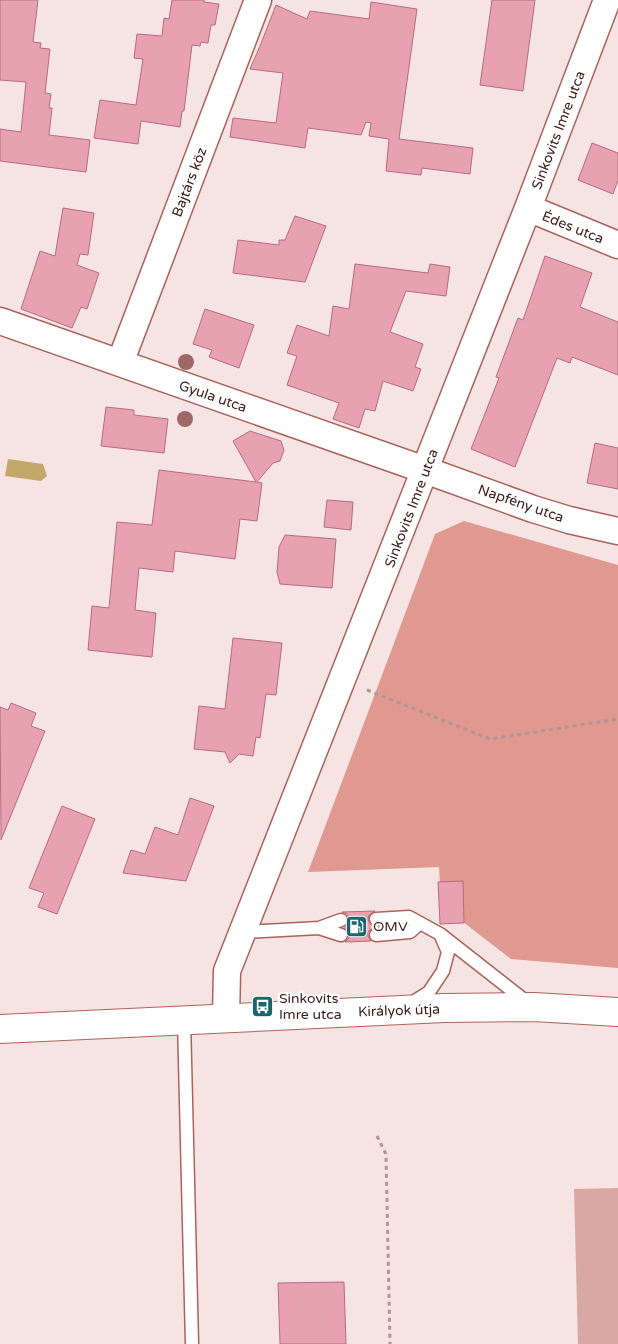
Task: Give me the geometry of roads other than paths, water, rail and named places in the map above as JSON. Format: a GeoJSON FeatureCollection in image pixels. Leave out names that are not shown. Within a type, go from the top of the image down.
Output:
{"type":"FeatureCollection","features":[{"type":"Feature","properties":{"kind":"street","name":"Bajtárs köz"},"geometry":{"type":"LineString","coordinates":[[120,363],[258,0]]}},
{"type":"Feature","properties":{"kind":"street","name":"Sinkovits Imre utca"},"geometry":{"type":"LineString","coordinates":[[226,1017],[227,971],[426,470],[607,0]]}},
{"type":"Feature","properties":{"kind":"street","name":"Édes utca"},"geometry":{"type":"LineString","coordinates":[[528,208],[618,245]]}},
{"type":"Feature","properties":{"kind":"street","name":"Gyula utca"},"geometry":{"type":"LineString","coordinates":[[0,321],[426,470]]}},
{"type":"Feature","properties":{"kind":"street","name":"Napfény utca"},"geometry":{"type":"LineString","coordinates":[[426,470],[533,509],[569,520],[618,531]]}},
{"type":"Feature","properties":{"kind":"street","name":"Királyok útja"},"geometry":{"type":"LineString","coordinates":[[0,1028],[400,1009],[534,1007],[618,1012]]}},
{"type":"Feature","properties":{"kind":"lane"},"geometry":{"type":"LineString","coordinates":[[376,919],[409,917],[440,934],[534,1007]]}},
{"type":"Feature","properties":{"kind":"lane"},"geometry":{"type":"LineString","coordinates":[[244,932],[319,928],[341,920]]}},
{"type":"Feature","properties":{"kind":"lane"},"geometry":{"type":"LineString","coordinates":[[376,935],[410,932],[420,923]]}},
{"type":"Feature","properties":{"kind":"lane"},"geometry":{"type":"LineString","coordinates":[[319,928],[341,935]]}},
{"type":"Feature","properties":{"kind":"lane"},"geometry":{"type":"LineString","coordinates":[[400,1009],[429,992],[443,971],[448,952],[440,934]]}},
{"type":"Feature","properties":{"kind":"lane"},"geometry":{"type":"LineString","coordinates":[[184,1020],[192,1344]]}},
{"type":"Feature","properties":{"kind":"place","name":"OMV"},"geometry":{"type":"Point","coordinates":[357,926]}},
{"type":"Feature","properties":{"kind":"place","name":"Sinkovits Imre utca"},"geometry":{"type":"Point","coordinates":[263,1006]}}]}
